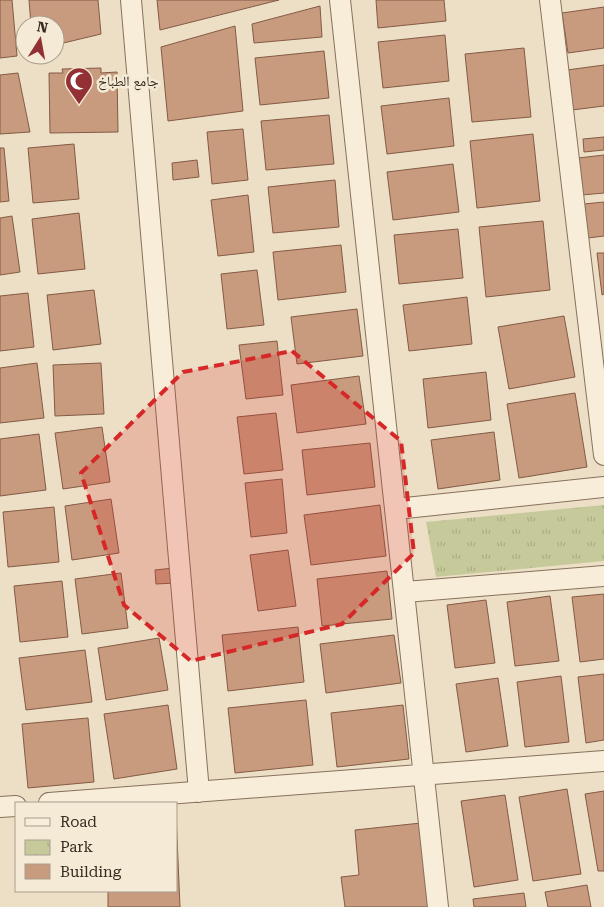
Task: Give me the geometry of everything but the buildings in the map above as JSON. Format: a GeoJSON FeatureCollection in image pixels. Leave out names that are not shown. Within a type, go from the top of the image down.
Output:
{"type":"FeatureCollection","features":[{"type":"Feature","properties":{"kind":"street"},"geometry":{"type":"LineString","coordinates":[[132,0],[199,792]]}},
{"type":"Feature","properties":{"kind":"street"},"geometry":{"type":"LineString","coordinates":[[340,0],[438,907]]}},
{"type":"Feature","properties":{"kind":"street"},"geometry":{"type":"LineString","coordinates":[[550,0],[604,455]]}},
{"type":"Feature","properties":{"kind":"street"},"geometry":{"type":"LineString","coordinates":[[396,509],[604,487]]}},
{"type":"Feature","properties":{"kind":"street"},"geometry":{"type":"LineString","coordinates":[[404,592],[604,576]]}},
{"type":"Feature","properties":{"kind":"street"},"geometry":{"type":"LineString","coordinates":[[63,802],[604,762]]}},
{"type":"Feature","properties":{"kind":"street"},"geometry":{"type":"LineString","coordinates":[[0,807],[15,806]]}},
{"type":"Feature","properties":{"kind":"highlighted area"},"geometry":{"type":"Polygon","coordinates":[[[292,351],[401,441],[414,553],[342,624],[191,661],[124,605],[81,473],[183,372],[292,351]]]}},
{"type":"Feature","properties":{"kind":"green space"},"geometry":{"type":"Polygon","coordinates":[[[604,505],[604,561],[436,577],[426,522],[604,505]]]}},
{"type":"Feature","properties":{"kind":"place","name":"جامع الطباخ"},"geometry":{"type":"Point","coordinates":[79,105]}}]}
